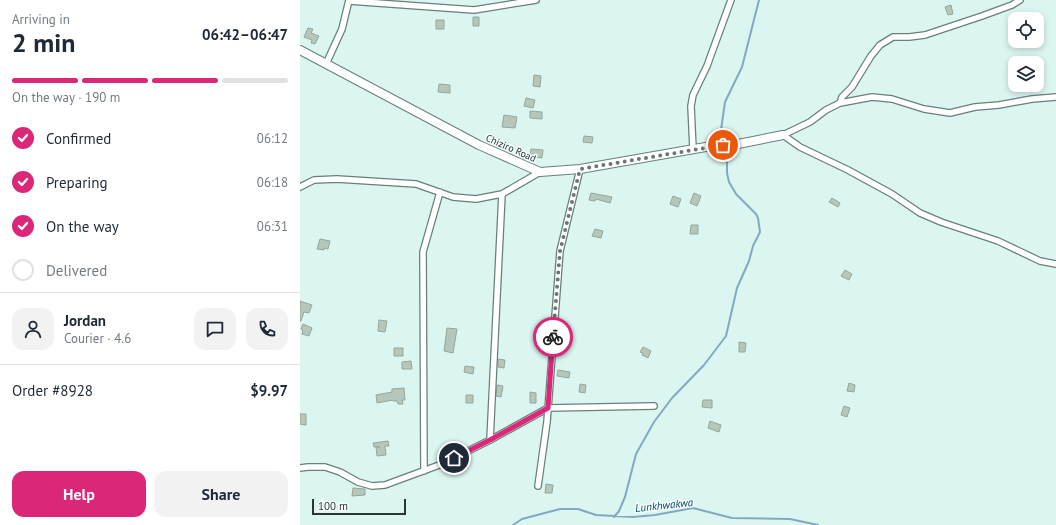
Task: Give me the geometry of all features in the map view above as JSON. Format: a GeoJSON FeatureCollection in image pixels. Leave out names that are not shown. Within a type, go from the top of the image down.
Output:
{"type":"FeatureCollection","features":[{"type":"Feature","properties":{"kind":"street"},"geometry":{"type":"LineString","coordinates":[[326,64],[342,29],[349,0],[474,10],[536,0]]}},
{"type":"Feature","properties":{"kind":"street"},"geometry":{"type":"LineString","coordinates":[[694,149],[691,106],[692,96],[707,66],[731,0]]}},
{"type":"Feature","properties":{"kind":"street"},"geometry":{"type":"LineString","coordinates":[[840,103],[842,97],[852,87],[871,56],[880,45],[893,37],[925,35],[1012,5],[1020,0]]}},
{"type":"Feature","properties":{"kind":"street","name":"Chiziro Road"},"geometry":{"type":"LineString","coordinates":[[300,50],[479,145],[540,172],[580,169],[717,145],[738,144],[783,135]]}},
{"type":"Feature","properties":{"kind":"street"},"geometry":{"type":"LineString","coordinates":[[783,135],[810,122],[826,110],[840,103],[872,97],[892,99],[924,109],[950,112],[975,106],[999,105],[1032,99],[1056,97]]}},
{"type":"Feature","properties":{"kind":"street"},"geometry":{"type":"LineString","coordinates":[[783,135],[800,146],[892,194],[920,213],[941,222],[998,241],[1040,261],[1056,264]]}},
{"type":"Feature","properties":{"kind":"street"},"geometry":{"type":"LineString","coordinates":[[538,486],[548,408],[560,251],[580,169]]}},
{"type":"Feature","properties":{"kind":"street"},"geometry":{"type":"LineString","coordinates":[[300,187],[314,180],[337,179],[416,184],[453,197],[476,199],[502,194],[540,172]]}},
{"type":"Feature","properties":{"kind":"street"},"geometry":{"type":"LineString","coordinates":[[424,471],[422,252],[440,192]]}},
{"type":"Feature","properties":{"kind":"street"},"geometry":{"type":"LineString","coordinates":[[490,440],[502,194]]}},
{"type":"Feature","properties":{"kind":"street"},"geometry":{"type":"LineString","coordinates":[[300,468],[325,467],[340,472],[358,482],[372,486],[390,484],[442,464],[490,440],[548,408],[654,406]]}},
{"type":"Feature","properties":{"kind":"building"},"geometry":{"type":"Polygon","coordinates":[[[951,5],[953,14],[948,15],[945,7],[951,5]]]}},
{"type":"Feature","properties":{"kind":"building"},"geometry":{"type":"Polygon","coordinates":[[[473,17],[479,17],[479,26],[473,26],[473,17]]]}},
{"type":"Feature","properties":{"kind":"building"},"geometry":{"type":"Polygon","coordinates":[[[436,20],[444,20],[444,29],[436,29],[436,20]]]}},
{"type":"Feature","properties":{"kind":"building"},"geometry":{"type":"Polygon","coordinates":[[[308,28],[313,29],[311,33],[319,36],[315,44],[311,43],[312,40],[304,37],[308,28]]]}},
{"type":"Feature","properties":{"kind":"building"},"geometry":{"type":"Polygon","coordinates":[[[534,75],[541,76],[540,87],[533,86],[534,75]]]}},
{"type":"Feature","properties":{"kind":"building"},"geometry":{"type":"Polygon","coordinates":[[[439,84],[450,85],[450,93],[438,92],[439,84]]]}},
{"type":"Feature","properties":{"kind":"building"},"geometry":{"type":"Polygon","coordinates":[[[526,98],[535,100],[533,108],[524,106],[526,98]]]}},
{"type":"Feature","properties":{"kind":"building"},"geometry":{"type":"Polygon","coordinates":[[[530,111],[542,112],[542,119],[530,118],[530,111]]]}},
{"type":"Feature","properties":{"kind":"building"},"geometry":{"type":"Polygon","coordinates":[[[504,115],[517,117],[515,128],[502,127],[504,115]]]}},
{"type":"Feature","properties":{"kind":"building"},"geometry":{"type":"Polygon","coordinates":[[[584,136],[593,137],[592,143],[583,142],[584,136]]]}},
{"type":"Feature","properties":{"kind":"building"},"geometry":{"type":"Polygon","coordinates":[[[531,149],[543,150],[542,158],[530,156],[531,149]]]}},
{"type":"Feature","properties":{"kind":"building"},"geometry":{"type":"Polygon","coordinates":[[[591,193],[612,197],[610,203],[596,199],[595,201],[589,200],[591,193]]]}},
{"type":"Feature","properties":{"kind":"building"},"geometry":{"type":"Polygon","coordinates":[[[694,193],[701,196],[697,206],[690,203],[694,193]]]}},
{"type":"Feature","properties":{"kind":"building"},"geometry":{"type":"Polygon","coordinates":[[[673,196],[681,199],[678,207],[670,204],[673,196]]]}},
{"type":"Feature","properties":{"kind":"building"},"geometry":{"type":"Polygon","coordinates":[[[832,198],[840,203],[838,207],[829,202],[832,198]]]}},
{"type":"Feature","properties":{"kind":"building"},"geometry":{"type":"Polygon","coordinates":[[[691,225],[698,225],[698,234],[690,234],[691,225]]]}},
{"type":"Feature","properties":{"kind":"building"},"geometry":{"type":"Polygon","coordinates":[[[595,229],[603,231],[601,238],[592,236],[595,229]]]}},
{"type":"Feature","properties":{"kind":"building"},"geometry":{"type":"Polygon","coordinates":[[[320,239],[330,241],[328,249],[317,249],[320,239]]]}},
{"type":"Feature","properties":{"kind":"building"},"geometry":{"type":"Polygon","coordinates":[[[845,270],[852,274],[849,280],[841,276],[845,270]]]}},
{"type":"Feature","properties":{"kind":"building"},"geometry":{"type":"Polygon","coordinates":[[[300,301],[312,305],[309,313],[304,312],[301,321],[300,321],[300,301]]]}},
{"type":"Feature","properties":{"kind":"building"},"geometry":{"type":"Polygon","coordinates":[[[379,320],[387,321],[385,332],[378,331],[379,320]]]}},
{"type":"Feature","properties":{"kind":"building"},"geometry":{"type":"Polygon","coordinates":[[[303,324],[312,328],[309,336],[302,334],[303,330],[301,329],[303,324]]]}},
{"type":"Feature","properties":{"kind":"building"},"geometry":{"type":"Polygon","coordinates":[[[447,328],[457,329],[453,353],[444,351],[447,328]]]}},
{"type":"Feature","properties":{"kind":"building"},"geometry":{"type":"Polygon","coordinates":[[[739,342],[746,343],[745,352],[739,352],[739,342]]]}},
{"type":"Feature","properties":{"kind":"building"},"geometry":{"type":"Polygon","coordinates":[[[643,347],[651,351],[648,358],[640,352],[643,347]]]}},
{"type":"Feature","properties":{"kind":"building"},"geometry":{"type":"Polygon","coordinates":[[[394,348],[403,348],[403,356],[394,356],[394,348]]]}},
{"type":"Feature","properties":{"kind":"building"},"geometry":{"type":"Polygon","coordinates":[[[498,359],[505,360],[504,368],[498,367],[498,359]]]}},
{"type":"Feature","properties":{"kind":"building"},"geometry":{"type":"Polygon","coordinates":[[[411,361],[412,369],[402,369],[402,362],[411,361]]]}},
{"type":"Feature","properties":{"kind":"building"},"geometry":{"type":"Polygon","coordinates":[[[465,366],[474,367],[473,374],[464,372],[465,366]]]}},
{"type":"Feature","properties":{"kind":"building"},"geometry":{"type":"Polygon","coordinates":[[[558,370],[570,372],[569,378],[557,376],[558,370]]]}},
{"type":"Feature","properties":{"kind":"building"},"geometry":{"type":"Polygon","coordinates":[[[849,383],[855,385],[854,392],[847,391],[849,383]]]}},
{"type":"Feature","properties":{"kind":"building"},"geometry":{"type":"Polygon","coordinates":[[[580,384],[586,385],[585,393],[579,392],[580,384]]]}},
{"type":"Feature","properties":{"kind":"building"},"geometry":{"type":"Polygon","coordinates":[[[497,385],[503,386],[501,397],[496,396],[497,385]]]}},
{"type":"Feature","properties":{"kind":"building"},"geometry":{"type":"Polygon","coordinates":[[[404,388],[405,400],[402,400],[403,404],[398,404],[397,401],[393,400],[377,403],[376,395],[392,392],[392,389],[404,388]]]}},
{"type":"Feature","properties":{"kind":"building"},"geometry":{"type":"Polygon","coordinates":[[[530,392],[536,393],[536,403],[530,403],[530,392]]]}},
{"type":"Feature","properties":{"kind":"building"},"geometry":{"type":"Polygon","coordinates":[[[466,395],[473,395],[473,403],[466,403],[466,395]]]}},
{"type":"Feature","properties":{"kind":"building"},"geometry":{"type":"Polygon","coordinates":[[[703,400],[712,400],[712,408],[702,407],[703,400]]]}},
{"type":"Feature","properties":{"kind":"building"},"geometry":{"type":"Polygon","coordinates":[[[844,406],[850,408],[847,417],[841,415],[844,406]]]}},
{"type":"Feature","properties":{"kind":"building"},"geometry":{"type":"Polygon","coordinates":[[[300,414],[306,414],[306,425],[300,424],[300,414]]]}},
{"type":"Feature","properties":{"kind":"building"},"geometry":{"type":"Polygon","coordinates":[[[710,421],[721,425],[719,432],[708,428],[710,421]]]}},
{"type":"Feature","properties":{"kind":"building"},"geometry":{"type":"Polygon","coordinates":[[[388,441],[389,446],[385,446],[386,455],[377,456],[376,447],[374,447],[373,443],[388,441]]]}},
{"type":"Feature","properties":{"kind":"building"},"geometry":{"type":"Polygon","coordinates":[[[546,484],[553,485],[552,493],[545,493],[546,484]]]}},
{"type":"Feature","properties":{"kind":"building"},"geometry":{"type":"Polygon","coordinates":[[[353,488],[365,489],[365,495],[352,496],[353,488]]]}},
{"type":"Feature","properties":{"kind":"waterway"},"geometry":{"type":"LineString","coordinates":[[722,142],[721,130],[725,102],[742,67],[759,0]]}},
{"type":"Feature","properties":{"kind":"waterway"},"geometry":{"type":"LineString","coordinates":[[614,517],[619,511],[625,497],[636,454],[654,422],[672,398],[704,365],[726,336],[737,288],[760,232],[756,214],[736,194],[729,182],[724,146]]}},
{"type":"Feature","properties":{"kind":"waterway","name":"Lunkhwakwa"},"geometry":{"type":"LineString","coordinates":[[513,525],[522,519],[560,509],[578,509],[596,515],[633,517],[655,515],[693,508],[732,518],[790,519],[818,525]]}},
{"type":"Feature","properties":{"kind":"way so far"},"geometry":{"type":"LineString","coordinates":[[553,337],[560,251],[580,169],[723,145]]}},
{"type":"Feature","properties":{"kind":"route"},"geometry":{"type":"LineString","coordinates":[[454,458],[548,408],[553,337]]}}]}
